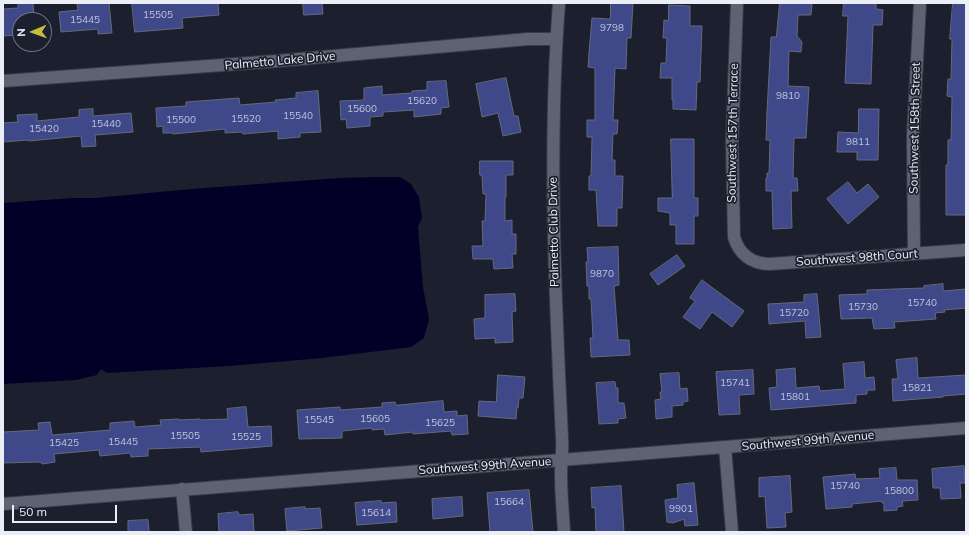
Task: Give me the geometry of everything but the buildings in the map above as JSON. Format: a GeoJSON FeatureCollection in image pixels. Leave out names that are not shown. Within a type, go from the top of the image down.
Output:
{"type":"FeatureCollection","features":[{"type":"Feature","properties":{"kind":"street","name":"Palmetto Club Drive"},"geometry":{"type":"LineString","coordinates":[[559,3],[556,39],[553,127],[554,255],[562,440],[564,532]]}},
{"type":"Feature","properties":{"kind":"street","name":"Southwest 157th Terrace"},"geometry":{"type":"LineString","coordinates":[[737,3],[732,142],[732,226],[737,245],[742,253],[748,258]]}},
{"type":"Feature","properties":{"kind":"street","name":"Southwest 158th Street"},"geometry":{"type":"LineString","coordinates":[[914,254],[913,136],[920,3]]}},
{"type":"Feature","properties":{"kind":"street","name":"Palmetto Lake Drive"},"geometry":{"type":"LineString","coordinates":[[3,81],[277,61],[528,39],[556,39]]}},
{"type":"Feature","properties":{"kind":"street","name":"Southwest 98th Court"},"geometry":{"type":"LineString","coordinates":[[748,258],[758,263],[770,264],[966,250]]}},
{"type":"Feature","properties":{"kind":"street","name":"Southwest 99th Avenue"},"geometry":{"type":"LineString","coordinates":[[3,504],[966,428]]}},
{"type":"Feature","properties":{"kind":"street"},"geometry":{"type":"LineString","coordinates":[[725,448],[732,532]]}},
{"type":"Feature","properties":{"kind":"street"},"geometry":{"type":"LineString","coordinates":[[182,489],[186,532]]}},
{"type":"Feature","properties":{"kind":"water"},"geometry":{"type":"Polygon","coordinates":[[[372,177],[400,177],[411,184],[419,197],[422,218],[418,227],[423,287],[429,319],[424,338],[411,347],[322,358],[230,366],[107,373],[101,369],[97,375],[76,380],[3,384],[3,203],[72,198],[95,198],[191,189],[372,177]]]}}]}
